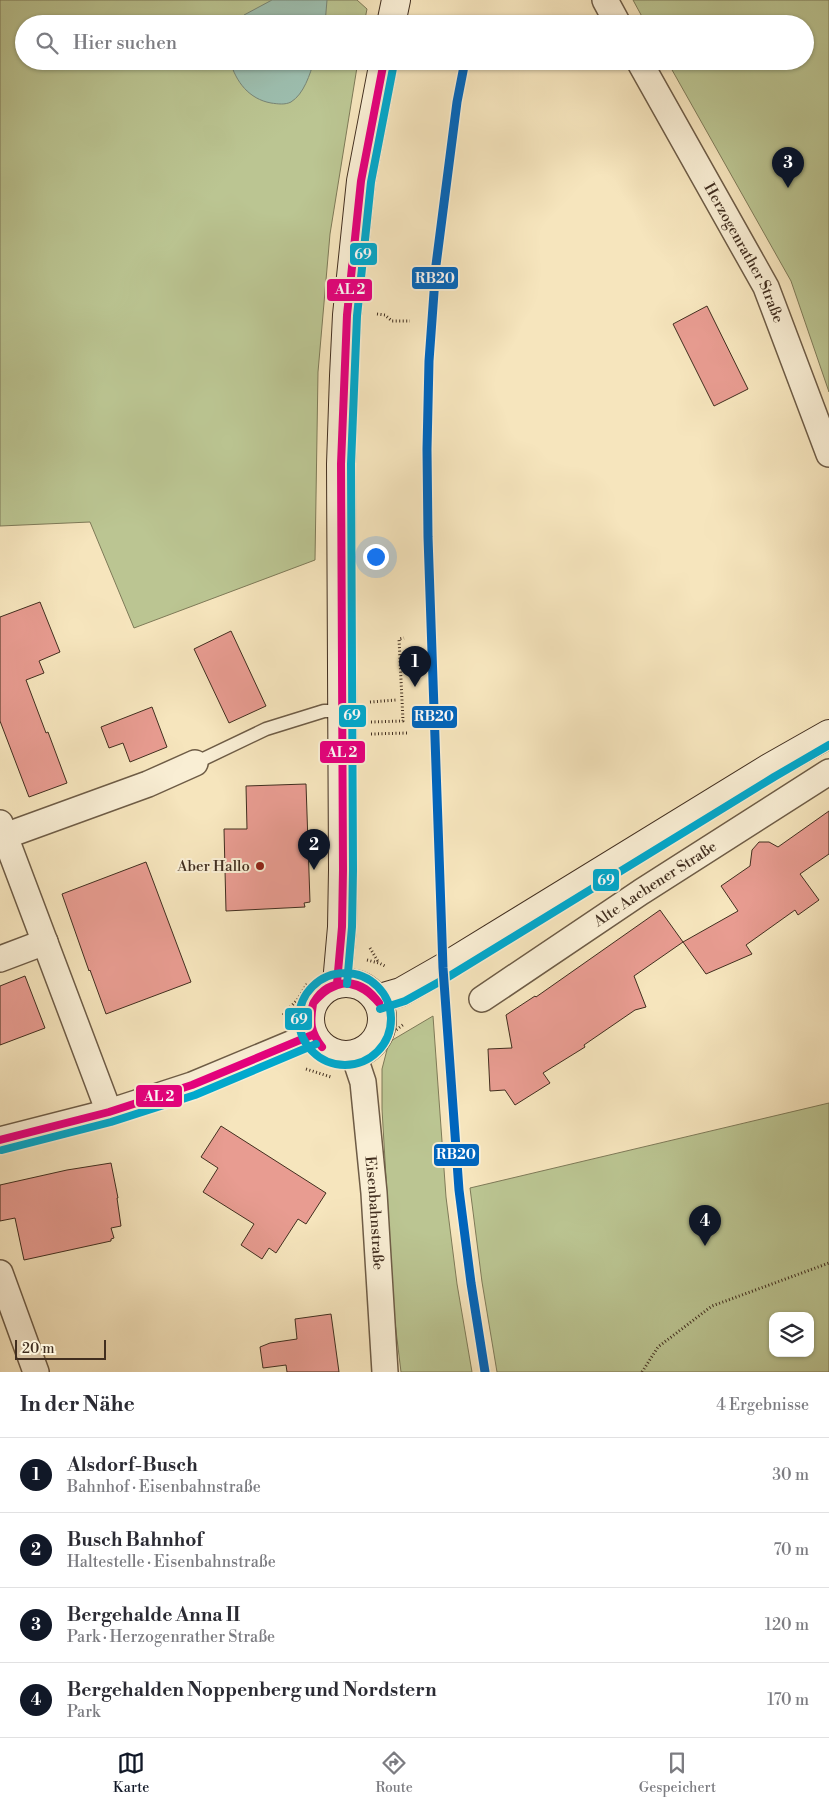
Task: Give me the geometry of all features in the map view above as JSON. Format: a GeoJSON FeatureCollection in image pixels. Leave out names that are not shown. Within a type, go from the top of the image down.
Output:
{"type":"FeatureCollection","features":[{"type":"Feature","properties":{"kind":"street"},"geometry":{"type":"LineString","coordinates":[[393,15],[396,0]]}},
{"type":"Feature","properties":{"kind":"street"},"geometry":{"type":"LineString","coordinates":[[605,0],[613,15]]}},
{"type":"Feature","properties":{"kind":"street"},"geometry":{"type":"LineString","coordinates":[[337,983],[342,928],[343,870],[353,717],[341,464],[347,315],[361,181],[382,70]]}},
{"type":"Feature","properties":{"kind":"street","name":"Herzogenrather Straße"},"geometry":{"type":"LineString","coordinates":[[644,70],[766,287],[829,454]]}},
{"type":"Feature","properties":{"kind":"street"},"geometry":{"type":"LineString","coordinates":[[377,1000],[401,992],[451,963],[769,768],[829,734]]}},
{"type":"Feature","properties":{"kind":"street"},"geometry":{"type":"LineString","coordinates":[[109,1112],[2,829],[148,784],[195,763]]}},
{"type":"Feature","properties":{"kind":"street","name":"Alte Aachener Straße"},"geometry":{"type":"LineString","coordinates":[[482,999],[633,898],[829,772]]}},
{"type":"Feature","properties":{"kind":"street"},"geometry":{"type":"LineString","coordinates":[[0,959],[44,942]]}},
{"type":"Feature","properties":{"kind":"street"},"geometry":{"type":"LineString","coordinates":[[348,982],[359,985],[370,991],[377,1000],[381,1010],[382,1022],[380,1033],[374,1043],[365,1050],[354,1055],[342,1056],[330,1052],[320,1045],[312,1035],[309,1025],[309,1014],[313,1003],[323,991],[337,983],[348,982]]}},
{"type":"Feature","properties":{"kind":"street"},"geometry":{"type":"LineString","coordinates":[[0,1140],[109,1112],[192,1085],[312,1035]]}},
{"type":"Feature","properties":{"kind":"street","name":"Eisenbahnstraße"},"geometry":{"type":"LineString","coordinates":[[354,1055],[363,1082],[374,1193],[386,1372]]}},
{"type":"Feature","properties":{"kind":"street"},"geometry":{"type":"LineString","coordinates":[[0,1273],[36,1372]]}},
{"type":"Feature","properties":{"kind":"lane"},"geometry":{"type":"LineString","coordinates":[[195,763],[266,729],[324,711],[353,717]]}},
{"type":"Feature","properties":{"kind":"path"},"geometry":{"type":"LineString","coordinates":[[376,314],[385,315],[392,321],[410,321]]}},
{"type":"Feature","properties":{"kind":"path"},"geometry":{"type":"LineString","coordinates":[[353,717],[403,721],[399,638],[404,638]]}},
{"type":"Feature","properties":{"kind":"path"},"geometry":{"type":"LineString","coordinates":[[369,702],[396,700]]}},
{"type":"Feature","properties":{"kind":"path"},"geometry":{"type":"LineString","coordinates":[[366,735],[408,733]]}},
{"type":"Feature","properties":{"kind":"path"},"geometry":{"type":"LineString","coordinates":[[363,1082],[379,1078],[380,1060],[387,1038],[406,1022]]}},
{"type":"Feature","properties":{"kind":"path"},"geometry":{"type":"LineString","coordinates":[[642,1372],[658,1347],[712,1306],[829,1263]]}},
{"type":"Feature","properties":{"kind":"green space"},"geometry":{"type":"Polygon","coordinates":[[[0,0],[357,0],[367,9],[366,15],[15,15],[15,70],[357,70],[330,234],[318,372],[315,560],[134,628],[90,522],[0,526],[0,0]]]}},
{"type":"Feature","properties":{"kind":"green space"},"geometry":{"type":"Polygon","coordinates":[[[633,0],[829,0],[829,392],[791,281],[672,70],[814,70],[814,15],[641,15],[633,0]]]}},
{"type":"Feature","properties":{"kind":"green space"},"geometry":{"type":"Polygon","coordinates":[[[433,1016],[446,1197],[457,1284],[472,1372],[401,1372],[394,1314],[382,1109],[382,1069],[389,1042],[433,1016]]]}},
{"type":"Feature","properties":{"kind":"green space"},"geometry":{"type":"Polygon","coordinates":[[[829,1103],[829,1372],[497,1372],[482,1282],[470,1188],[829,1103]]]}},
{"type":"Feature","properties":{"kind":"shaded area"},"geometry":{"type":"Polygon","coordinates":[[[272,0],[327,0],[326,15],[244,15],[272,0]]]}},
{"type":"Feature","properties":{"kind":"shaded area"},"geometry":{"type":"Polygon","coordinates":[[[233,70],[312,70],[300,94],[286,104],[271,103],[256,98],[244,88],[233,70]]]}},
{"type":"Feature","properties":{"kind":"building"},"geometry":{"type":"Polygon","coordinates":[[[707,306],[748,389],[714,406],[673,324],[707,306]]]}},
{"type":"Feature","properties":{"kind":"building"},"geometry":{"type":"Polygon","coordinates":[[[40,602],[60,652],[39,661],[44,673],[26,680],[67,783],[29,797],[0,721],[0,617],[40,602]]]}},
{"type":"Feature","properties":{"kind":"building"},"geometry":{"type":"Polygon","coordinates":[[[231,631],[266,706],[229,723],[194,649],[231,631]]]}},
{"type":"Feature","properties":{"kind":"building"},"geometry":{"type":"Polygon","coordinates":[[[152,707],[167,747],[130,762],[123,743],[109,748],[101,727],[152,707]]]}},
{"type":"Feature","properties":{"kind":"building","name":"Aber Hallo"},"geometry":{"type":"Polygon","coordinates":[[[306,784],[310,902],[304,903],[305,907],[226,911],[224,829],[247,829],[246,786],[306,784]]]}},
{"type":"Feature","properties":{"kind":"building"},"geometry":{"type":"Polygon","coordinates":[[[829,811],[829,854],[800,874],[819,900],[798,915],[795,910],[746,945],[752,954],[706,974],[683,942],[738,911],[721,886],[750,866],[752,850],[759,842],[769,842],[778,847],[829,811]]]}},
{"type":"Feature","properties":{"kind":"building"},"geometry":{"type":"Polygon","coordinates":[[[146,862],[191,982],[106,1014],[62,894],[146,862]]]}},
{"type":"Feature","properties":{"kind":"building"},"geometry":{"type":"Polygon","coordinates":[[[660,910],[683,942],[634,976],[646,1007],[635,1010],[584,1045],[585,1047],[543,1073],[550,1083],[515,1105],[505,1090],[490,1091],[488,1049],[512,1048],[506,1015],[536,997],[660,910]]]}},
{"type":"Feature","properties":{"kind":"building"},"geometry":{"type":"Polygon","coordinates":[[[25,976],[45,1028],[0,1045],[0,986],[25,976]]]}},
{"type":"Feature","properties":{"kind":"building"},"geometry":{"type":"Polygon","coordinates":[[[221,1126],[326,1193],[306,1224],[298,1219],[276,1253],[269,1248],[262,1259],[241,1245],[254,1224],[203,1192],[218,1168],[201,1157],[221,1126]]]}},
{"type":"Feature","properties":{"kind":"building"},"geometry":{"type":"Polygon","coordinates":[[[111,1163],[121,1226],[111,1228],[114,1238],[111,1241],[24,1260],[15,1218],[0,1221],[0,1185],[67,1170],[111,1163]]]}},
{"type":"Feature","properties":{"kind":"building"},"geometry":{"type":"Polygon","coordinates":[[[331,1314],[339,1372],[287,1372],[286,1365],[263,1368],[260,1347],[270,1343],[297,1339],[295,1319],[331,1314]]]}},
{"type":"Feature","properties":{"kind":"transit line"},"geometry":{"type":"LineString","coordinates":[[337,983],[342,927],[343,870],[341,464],[347,315],[361,181],[382,70]]}},
{"type":"Feature","properties":{"kind":"transit line","name":"69"},"geometry":{"type":"LineString","coordinates":[[347,984],[352,927],[353,870],[351,464],[357,316],[371,182],[393,70]]}},
{"type":"Feature","properties":{"kind":"transit line","name":"RB20"},"geometry":{"type":"LineString","coordinates":[[463,70],[457,102],[436,265],[429,361],[428,537],[443,968],[459,1190],[485,1372]]}},
{"type":"Feature","properties":{"kind":"transit line","name":"69"},"geometry":{"type":"LineString","coordinates":[[380,1009],[405,1001],[448,977],[829,745]]}},
{"type":"Feature","properties":{"kind":"transit line","name":"69"},"geometry":{"type":"LineString","coordinates":[[345,973],[363,976],[378,986],[388,1001],[391,1019],[388,1037],[378,1052],[363,1062],[345,1065],[327,1062],[312,1052],[302,1037],[299,1019],[302,1001],[312,986],[327,976],[345,973]]}},
{"type":"Feature","properties":{"kind":"transit line"},"geometry":{"type":"LineString","coordinates":[[314,1002],[328,988],[347,983]]}},
{"type":"Feature","properties":{"kind":"transit line"},"geometry":{"type":"LineString","coordinates":[[314,1002],[329,989],[347,983]]}},
{"type":"Feature","properties":{"kind":"transit line"},"geometry":{"type":"LineString","coordinates":[[347,983],[364,990],[379,1003]]}},
{"type":"Feature","properties":{"kind":"transit line"},"geometry":{"type":"LineString","coordinates":[[347,983],[365,989],[379,1003]]}},
{"type":"Feature","properties":{"kind":"transit line"},"geometry":{"type":"LineString","coordinates":[[313,1004],[312,1027],[322,1047]]}},
{"type":"Feature","properties":{"kind":"transit line"},"geometry":{"type":"LineString","coordinates":[[313,1004],[310,1016],[311,1027],[322,1047]]}},
{"type":"Feature","properties":{"kind":"transit line"},"geometry":{"type":"LineString","coordinates":[[0,1140],[109,1112],[192,1085],[312,1035]]}},
{"type":"Feature","properties":{"kind":"transit line","name":"69"},"geometry":{"type":"LineString","coordinates":[[2,1150],[111,1122],[195,1095],[316,1044]]}},
{"type":"Feature","properties":{"kind":"place","name":"Bergehalde Anna II"},"geometry":{"type":"Point","coordinates":[788,188]}},
{"type":"Feature","properties":{"kind":"place","name":"Alsdorf-Busch"},"geometry":{"type":"Point","coordinates":[415,687]}},
{"type":"Feature","properties":{"kind":"place","name":"Aber Hallo"},"geometry":{"type":"Point","coordinates":[260,866]}},
{"type":"Feature","properties":{"kind":"place","name":"Busch Bahnhof"},"geometry":{"type":"Point","coordinates":[314,870]}},
{"type":"Feature","properties":{"kind":"place","name":"Bergehalden Noppenberg und Nordstern"},"geometry":{"type":"Point","coordinates":[705,1246]}}]}
